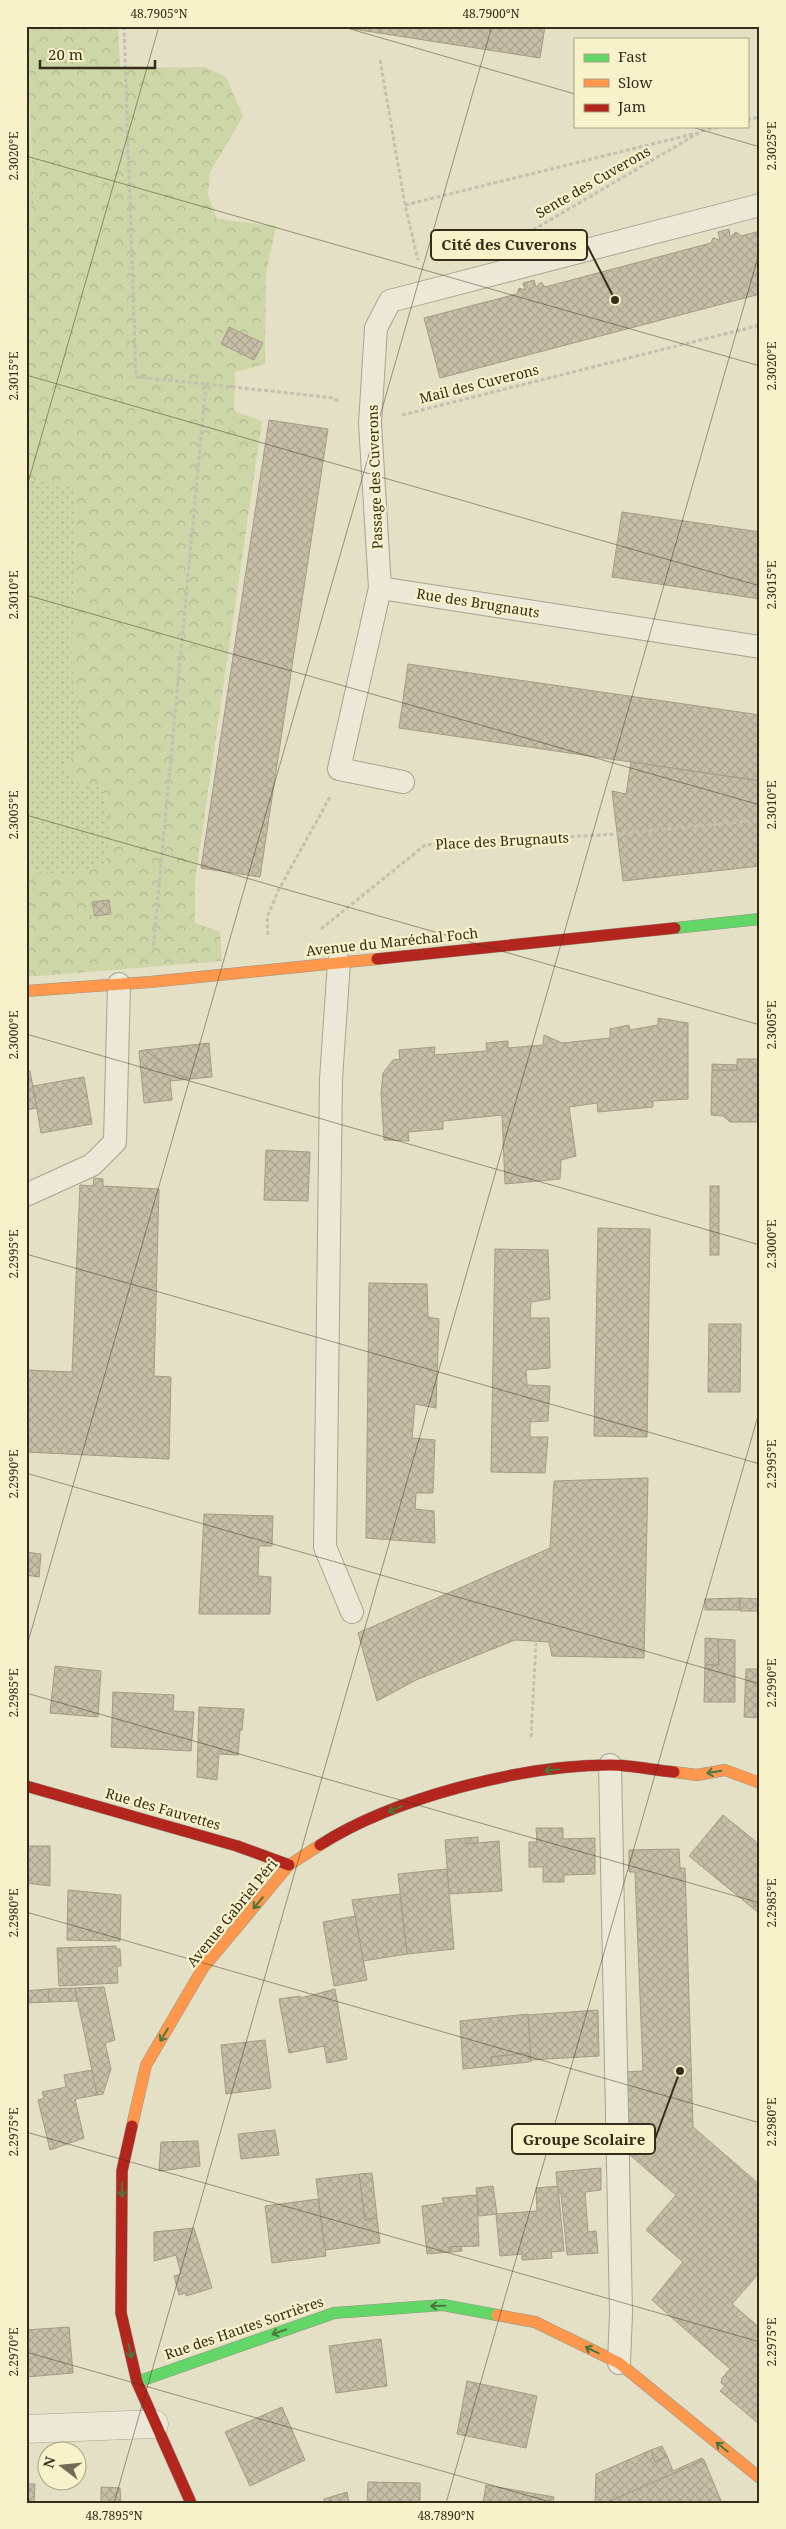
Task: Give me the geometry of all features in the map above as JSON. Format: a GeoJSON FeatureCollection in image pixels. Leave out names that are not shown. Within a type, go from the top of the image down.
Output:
{"type":"FeatureCollection","features":[{"type":"Feature","properties":{"kind":"street","name":"Avenue du Maréchal Foch"},"geometry":{"type":"LineString","coordinates":[[26,991],[150,982],[760,919]]}},
{"type":"Feature","properties":{"kind":"street","name":"Avenue Gabriel Péri"},"geometry":{"type":"LineString","coordinates":[[191,2503],[154,2424],[137,2382],[121,2313],[122,2171],[146,2064],[203,1968],[289,1865],[339,1833],[424,1797],[529,1772],[610,1765],[697,1775],[726,1770],[760,1783]]}},
{"type":"Feature","properties":{"kind":"street","name":"Rue des Fauvettes"},"geometry":{"type":"LineString","coordinates":[[26,1786],[237,1846],[289,1865]]}},
{"type":"Feature","properties":{"kind":"street","name":"Rue des Hautes Sorrières"},"geometry":{"type":"LineString","coordinates":[[137,2382],[334,2313],[443,2305],[535,2322],[619,2363],[760,2478]]}},
{"type":"Feature","properties":{"kind":"street"},"geometry":{"type":"LineString","coordinates":[[26,2429],[154,2424]]}},
{"type":"Feature","properties":{"kind":"lane","name":"Passage des Cuverons"},"geometry":{"type":"LineString","coordinates":[[380,588],[370,423],[376,328],[390,301],[760,205]]}},
{"type":"Feature","properties":{"kind":"lane","name":"Rue des Brugnauts"},"geometry":{"type":"LineString","coordinates":[[380,588],[760,648]]}},
{"type":"Feature","properties":{"kind":"lane"},"geometry":{"type":"LineString","coordinates":[[380,588],[339,770],[403,782]]}},
{"type":"Feature","properties":{"kind":"lane"},"geometry":{"type":"LineString","coordinates":[[339,962],[331,1080],[325,1547],[352,1612]]}},
{"type":"Feature","properties":{"kind":"lane"},"geometry":{"type":"LineString","coordinates":[[26,1195],[92,1165],[115,1142],[119,984]]}},
{"type":"Feature","properties":{"kind":"lane"},"geometry":{"type":"LineString","coordinates":[[610,1765],[621,2304],[619,2363]]}},
{"type":"Feature","properties":{"kind":"path"},"geometry":{"type":"LineString","coordinates":[[124,26],[136,377],[334,398],[370,423]]}},
{"type":"Feature","properties":{"kind":"path"},"geometry":{"type":"LineString","coordinates":[[380,60],[405,205],[425,292]]}},
{"type":"Feature","properties":{"kind":"path","name":"Sente des Cuverons"},"geometry":{"type":"LineString","coordinates":[[529,232],[702,132],[715,128]]}},
{"type":"Feature","properties":{"kind":"path"},"geometry":{"type":"LineString","coordinates":[[405,205],[702,132]]}},
{"type":"Feature","properties":{"kind":"path","name":"Mail des Cuverons"},"geometry":{"type":"LineString","coordinates":[[370,423],[760,325]]}},
{"type":"Feature","properties":{"kind":"path"},"geometry":{"type":"LineString","coordinates":[[150,982],[206,384]]}},
{"type":"Feature","properties":{"kind":"path"},"geometry":{"type":"LineString","coordinates":[[270,969],[267,916],[278,891],[335,789],[339,770]]}},
{"type":"Feature","properties":{"kind":"path","name":"Place des Brugnauts"},"geometry":{"type":"LineString","coordinates":[[316,932],[425,846],[617,834],[760,820]]}},
{"type":"Feature","properties":{"kind":"path"},"geometry":{"type":"LineString","coordinates":[[529,1772],[536,1643]]}},
{"type":"Feature","properties":{"kind":"green space"},"geometry":{"type":"Polygon","coordinates":[[[26,26],[118,26],[120,68],[205,67],[226,77],[243,116],[210,172],[208,196],[217,219],[276,226],[266,273],[265,364],[235,372],[234,411],[262,421],[195,881],[195,923],[220,932],[222,961],[26,977],[26,869],[69,876],[105,865],[112,830],[103,788],[72,781],[63,766],[80,747],[80,717],[72,663],[76,486],[26,480],[26,218],[34,202],[26,26]]]}},
{"type":"Feature","properties":{"kind":"green space"},"geometry":{"type":"Polygon","coordinates":[[[26,67],[34,202],[26,218],[26,67]]]}},
{"type":"Feature","properties":{"kind":"green space"},"geometry":{"type":"Polygon","coordinates":[[[26,480],[76,485],[72,663],[80,717],[80,747],[72,781],[103,788],[112,830],[105,865],[69,876],[26,869],[26,480]]]}},
{"type":"Feature","properties":{"kind":"building"},"geometry":{"type":"Polygon","coordinates":[[[334,26],[545,26],[540,58],[334,26]]]}},
{"type":"Feature","properties":{"kind":"building"},"geometry":{"type":"Polygon","coordinates":[[[729,229],[730,237],[736,232],[741,236],[760,231],[760,294],[440,378],[424,318],[517,294],[519,288],[525,290],[523,283],[534,280],[536,287],[541,282],[545,287],[711,243],[713,238],[720,240],[718,232],[729,229]]]}},
{"type":"Feature","properties":{"kind":"building"},"geometry":{"type":"Polygon","coordinates":[[[229,327],[263,343],[254,360],[221,344],[229,327]]]}},
{"type":"Feature","properties":{"kind":"building"},"geometry":{"type":"Polygon","coordinates":[[[269,420],[328,429],[260,877],[201,868],[269,420]]]}},
{"type":"Feature","properties":{"kind":"building"},"geometry":{"type":"Polygon","coordinates":[[[622,512],[760,532],[760,599],[612,577],[622,512]]]}},
{"type":"Feature","properties":{"kind":"building"},"geometry":{"type":"Polygon","coordinates":[[[408,664],[760,715],[760,781],[399,728],[408,664]]]}},
{"type":"Feature","properties":{"kind":"building"},"geometry":{"type":"Polygon","coordinates":[[[631,762],[760,781],[760,866],[623,881],[612,791],[626,794],[631,762]]]}},
{"type":"Feature","properties":{"kind":"building"},"geometry":{"type":"Polygon","coordinates":[[[109,900],[111,914],[95,916],[92,902],[109,900]]]}},
{"type":"Feature","properties":{"kind":"building"},"geometry":{"type":"Polygon","coordinates":[[[658,1018],[688,1023],[688,1099],[653,1101],[653,1107],[598,1112],[597,1103],[569,1107],[576,1156],[561,1160],[560,1179],[505,1184],[502,1115],[443,1121],[443,1129],[408,1132],[409,1141],[384,1140],[381,1093],[383,1073],[393,1060],[400,1059],[399,1050],[435,1047],[434,1055],[487,1051],[486,1043],[508,1041],[508,1048],[543,1045],[544,1035],[562,1043],[610,1038],[610,1029],[629,1025],[630,1030],[658,1025],[658,1018]]]}},
{"type":"Feature","properties":{"kind":"building"},"geometry":{"type":"Polygon","coordinates":[[[209,1043],[212,1077],[190,1079],[178,1075],[145,1050],[209,1043]]]}},
{"type":"Feature","properties":{"kind":"building"},"geometry":{"type":"Polygon","coordinates":[[[145,1050],[178,1075],[190,1079],[170,1081],[172,1100],[144,1103],[139,1051],[145,1050]]]}},
{"type":"Feature","properties":{"kind":"building"},"geometry":{"type":"Polygon","coordinates":[[[737,1059],[760,1059],[760,1122],[730,1122],[723,1116],[711,1115],[712,1070],[737,1070],[737,1059]]]}},
{"type":"Feature","properties":{"kind":"building"},"geometry":{"type":"Polygon","coordinates":[[[712,1064],[737,1065],[737,1070],[712,1070],[712,1064]]]}},
{"type":"Feature","properties":{"kind":"building"},"geometry":{"type":"Polygon","coordinates":[[[26,1071],[30,1071],[37,1108],[26,1110],[26,1071]]]}},
{"type":"Feature","properties":{"kind":"building"},"geometry":{"type":"Polygon","coordinates":[[[84,1077],[92,1124],[41,1133],[33,1086],[84,1077]]]}},
{"type":"Feature","properties":{"kind":"building"},"geometry":{"type":"Polygon","coordinates":[[[266,1150],[310,1152],[308,1201],[264,1200],[266,1150]]]}},
{"type":"Feature","properties":{"kind":"building"},"geometry":{"type":"Polygon","coordinates":[[[94,1178],[103,1179],[103,1186],[159,1189],[154,1376],[171,1377],[169,1459],[26,1452],[26,1370],[72,1372],[80,1185],[93,1186],[94,1178]]]}},
{"type":"Feature","properties":{"kind":"building"},"geometry":{"type":"Polygon","coordinates":[[[710,1186],[719,1186],[719,1255],[710,1255],[710,1186]]]}},
{"type":"Feature","properties":{"kind":"building"},"geometry":{"type":"Polygon","coordinates":[[[598,1228],[650,1229],[647,1437],[594,1436],[598,1228]]]}},
{"type":"Feature","properties":{"kind":"building"},"geometry":{"type":"Polygon","coordinates":[[[495,1249],[548,1250],[550,1299],[531,1302],[530,1318],[549,1318],[550,1368],[526,1370],[527,1385],[550,1386],[548,1421],[530,1422],[530,1437],[548,1437],[545,1473],[491,1472],[495,1249]]]}},
{"type":"Feature","properties":{"kind":"building"},"geometry":{"type":"Polygon","coordinates":[[[369,1283],[427,1284],[428,1317],[439,1319],[436,1408],[415,1404],[412,1438],[435,1440],[433,1493],[416,1493],[415,1509],[434,1511],[435,1543],[366,1538],[369,1283]]]}},
{"type":"Feature","properties":{"kind":"building"},"geometry":{"type":"Polygon","coordinates":[[[709,1324],[741,1324],[740,1392],[708,1392],[709,1324]]]}},
{"type":"Feature","properties":{"kind":"building"},"geometry":{"type":"Polygon","coordinates":[[[648,1478],[644,1658],[552,1656],[549,1642],[515,1640],[416,1680],[377,1701],[358,1633],[550,1548],[554,1481],[648,1478]]]}},
{"type":"Feature","properties":{"kind":"building"},"geometry":{"type":"Polygon","coordinates":[[[204,1514],[273,1516],[272,1546],[259,1546],[258,1576],[271,1577],[270,1614],[199,1614],[204,1514]]]}},
{"type":"Feature","properties":{"kind":"building"},"geometry":{"type":"Polygon","coordinates":[[[26,1552],[41,1554],[39,1577],[26,1575],[26,1552]]]}},
{"type":"Feature","properties":{"kind":"building"},"geometry":{"type":"Polygon","coordinates":[[[740,1598],[739,1610],[705,1610],[705,1599],[740,1598]]]}},
{"type":"Feature","properties":{"kind":"building"},"geometry":{"type":"Polygon","coordinates":[[[740,1598],[760,1599],[760,1611],[740,1611],[740,1598]]]}},
{"type":"Feature","properties":{"kind":"building"},"geometry":{"type":"Polygon","coordinates":[[[705,1638],[718,1639],[719,1665],[705,1665],[705,1638]]]}},
{"type":"Feature","properties":{"kind":"building"},"geometry":{"type":"Polygon","coordinates":[[[718,1639],[735,1640],[735,1702],[704,1702],[705,1665],[719,1665],[718,1639]]]}},
{"type":"Feature","properties":{"kind":"building"},"geometry":{"type":"Polygon","coordinates":[[[55,1666],[101,1671],[98,1717],[50,1713],[55,1666]]]}},
{"type":"Feature","properties":{"kind":"building"},"geometry":{"type":"Polygon","coordinates":[[[746,1669],[760,1669],[760,1718],[744,1717],[746,1669]]]}},
{"type":"Feature","properties":{"kind":"building"},"geometry":{"type":"Polygon","coordinates":[[[113,1692],[174,1695],[173,1711],[194,1712],[191,1751],[111,1747],[113,1692]]]}},
{"type":"Feature","properties":{"kind":"building"},"geometry":{"type":"Polygon","coordinates":[[[199,1707],[244,1709],[238,1755],[219,1754],[217,1780],[197,1777],[199,1707]]]}},
{"type":"Feature","properties":{"kind":"building"},"geometry":{"type":"Polygon","coordinates":[[[723,1815],[760,1845],[760,1914],[689,1856],[723,1815]]]}},
{"type":"Feature","properties":{"kind":"building"},"geometry":{"type":"Polygon","coordinates":[[[536,1828],[563,1828],[563,1839],[595,1838],[595,1874],[564,1875],[564,1882],[543,1882],[543,1867],[529,1867],[529,1842],[537,1842],[536,1828]]]}},
{"type":"Feature","properties":{"kind":"building"},"geometry":{"type":"Polygon","coordinates":[[[478,1837],[478,1843],[466,1844],[465,1838],[478,1837]]]}},
{"type":"Feature","properties":{"kind":"building"},"geometry":{"type":"Polygon","coordinates":[[[465,1838],[466,1844],[499,1841],[502,1891],[449,1894],[445,1840],[465,1838]]]}},
{"type":"Feature","properties":{"kind":"building"},"geometry":{"type":"Polygon","coordinates":[[[26,1846],[50,1846],[50,1886],[26,1883],[26,1846]]]}},
{"type":"Feature","properties":{"kind":"building"},"geometry":{"type":"Polygon","coordinates":[[[679,1849],[680,1868],[685,1868],[693,2127],[760,2185],[760,2272],[732,2304],[760,2328],[759,2424],[720,2391],[725,2386],[721,2383],[722,2378],[730,2369],[652,2300],[683,2262],[646,2230],[676,2195],[630,2155],[629,2124],[625,2123],[623,2072],[643,2071],[635,1872],[629,1872],[629,1850],[679,1849]]]}},
{"type":"Feature","properties":{"kind":"building"},"geometry":{"type":"Polygon","coordinates":[[[447,1869],[454,1949],[407,1954],[398,1874],[447,1869]]]}},
{"type":"Feature","properties":{"kind":"building"},"geometry":{"type":"Polygon","coordinates":[[[68,1890],[121,1895],[120,1941],[67,1940],[68,1890]]]}},
{"type":"Feature","properties":{"kind":"building"},"geometry":{"type":"Polygon","coordinates":[[[400,1894],[407,1954],[363,1961],[352,1900],[400,1894]]]}},
{"type":"Feature","properties":{"kind":"building"},"geometry":{"type":"Polygon","coordinates":[[[355,1916],[367,1980],[334,1986],[323,1922],[355,1916]]]}},
{"type":"Feature","properties":{"kind":"building"},"geometry":{"type":"Polygon","coordinates":[[[116,1946],[116,1949],[120,1949],[121,1966],[117,1966],[118,1983],[59,1986],[57,1948],[116,1946]]]}},
{"type":"Feature","properties":{"kind":"building"},"geometry":{"type":"Polygon","coordinates":[[[104,1987],[115,2040],[105,2043],[111,2069],[103,2094],[97,2095],[75,1988],[104,1987]]]}},
{"type":"Feature","properties":{"kind":"building"},"geometry":{"type":"Polygon","coordinates":[[[75,1988],[77,2001],[49,2002],[48,1989],[75,1988]]]}},
{"type":"Feature","properties":{"kind":"building"},"geometry":{"type":"Polygon","coordinates":[[[48,1989],[49,2002],[26,2003],[26,1991],[48,1989]]]}},
{"type":"Feature","properties":{"kind":"building"},"geometry":{"type":"Polygon","coordinates":[[[335,1989],[347,2059],[327,2063],[324,2046],[289,2053],[279,1999],[300,1996],[301,1998],[335,1989]]]}},
{"type":"Feature","properties":{"kind":"building"},"geometry":{"type":"Polygon","coordinates":[[[598,2010],[599,2056],[530,2060],[528,2015],[598,2010]]]}},
{"type":"Feature","properties":{"kind":"building"},"geometry":{"type":"Polygon","coordinates":[[[528,2014],[531,2062],[528,2053],[491,2057],[492,2066],[463,2069],[460,2021],[528,2014]]]}},
{"type":"Feature","properties":{"kind":"building"},"geometry":{"type":"Polygon","coordinates":[[[265,2040],[271,2088],[226,2094],[221,2045],[265,2040]]]}},
{"type":"Feature","properties":{"kind":"building"},"geometry":{"type":"Polygon","coordinates":[[[528,2053],[529,2062],[492,2066],[491,2057],[528,2053]]]}},
{"type":"Feature","properties":{"kind":"building"},"geometry":{"type":"Polygon","coordinates":[[[92,2070],[97,2095],[75,2099],[84,2138],[50,2150],[38,2100],[44,2098],[42,2092],[66,2087],[64,2075],[92,2070]]]}},
{"type":"Feature","properties":{"kind":"building"},"geometry":{"type":"Polygon","coordinates":[[[275,2130],[279,2155],[241,2159],[238,2134],[275,2130]]]}},
{"type":"Feature","properties":{"kind":"building"},"geometry":{"type":"Polygon","coordinates":[[[198,2141],[200,2166],[159,2171],[161,2142],[198,2141]]]}},
{"type":"Feature","properties":{"kind":"building"},"geometry":{"type":"Polygon","coordinates":[[[601,2168],[601,2190],[585,2192],[588,2232],[596,2231],[598,2253],[567,2255],[561,2193],[558,2193],[556,2172],[601,2168]]]}},
{"type":"Feature","properties":{"kind":"building"},"geometry":{"type":"Polygon","coordinates":[[[372,2173],[377,2218],[365,2220],[359,2174],[372,2173]]]}},
{"type":"Feature","properties":{"kind":"building"},"geometry":{"type":"Polygon","coordinates":[[[359,2174],[365,2220],[377,2218],[380,2243],[325,2250],[316,2179],[359,2174]]]}},
{"type":"Feature","properties":{"kind":"building"},"geometry":{"type":"Polygon","coordinates":[[[493,2186],[497,2214],[479,2216],[476,2188],[493,2186]]]}},
{"type":"Feature","properties":{"kind":"building"},"geometry":{"type":"Polygon","coordinates":[[[558,2186],[564,2251],[551,2252],[552,2258],[522,2260],[522,2254],[500,2256],[496,2214],[537,2211],[536,2188],[558,2186]]]}},
{"type":"Feature","properties":{"kind":"building"},"geometry":{"type":"Polygon","coordinates":[[[477,2195],[479,2246],[449,2247],[450,2252],[427,2254],[422,2206],[444,2203],[442,2198],[477,2195]]]}},
{"type":"Feature","properties":{"kind":"building"},"geometry":{"type":"Polygon","coordinates":[[[318,2199],[326,2256],[272,2263],[265,2206],[318,2199]]]}},
{"type":"Feature","properties":{"kind":"building"},"geometry":{"type":"Polygon","coordinates":[[[194,2228],[212,2288],[186,2296],[186,2293],[179,2295],[174,2276],[181,2274],[176,2255],[154,2261],[154,2232],[194,2228]]]}},
{"type":"Feature","properties":{"kind":"building"},"geometry":{"type":"Polygon","coordinates":[[[461,2246],[462,2251],[450,2252],[449,2247],[461,2246]]]}},
{"type":"Feature","properties":{"kind":"building"},"geometry":{"type":"Polygon","coordinates":[[[69,2327],[73,2373],[26,2377],[26,2330],[69,2327]]]}},
{"type":"Feature","properties":{"kind":"building"},"geometry":{"type":"Polygon","coordinates":[[[381,2339],[387,2386],[336,2393],[329,2346],[381,2339]]]}},
{"type":"Feature","properties":{"kind":"building"},"geometry":{"type":"Polygon","coordinates":[[[467,2381],[537,2396],[526,2448],[457,2434],[467,2381]]]}},
{"type":"Feature","properties":{"kind":"building"},"geometry":{"type":"Polygon","coordinates":[[[282,2407],[305,2460],[250,2486],[225,2432],[282,2407]]]}},
{"type":"Feature","properties":{"kind":"building"},"geometry":{"type":"Polygon","coordinates":[[[662,2446],[667,2456],[655,2462],[651,2450],[662,2446]]]}},
{"type":"Feature","properties":{"kind":"building"},"geometry":{"type":"Polygon","coordinates":[[[651,2450],[655,2462],[667,2456],[673,2471],[702,2458],[704,2460],[606,2503],[595,2503],[596,2474],[651,2450]]]}},
{"type":"Feature","properties":{"kind":"building"},"geometry":{"type":"Polygon","coordinates":[[[704,2460],[722,2503],[606,2503],[704,2460]]]}},
{"type":"Feature","properties":{"kind":"building"},"geometry":{"type":"Polygon","coordinates":[[[368,2482],[420,2483],[420,2503],[367,2503],[368,2482]]]}},
{"type":"Feature","properties":{"kind":"building"},"geometry":{"type":"Polygon","coordinates":[[[26,2484],[35,2484],[34,2503],[26,2503],[26,2484]]]}},
{"type":"Feature","properties":{"kind":"building"},"geometry":{"type":"Polygon","coordinates":[[[486,2485],[554,2497],[553,2503],[483,2503],[486,2485]]]}},
{"type":"Feature","properties":{"kind":"building"},"geometry":{"type":"Polygon","coordinates":[[[101,2487],[120,2488],[121,2503],[101,2503],[101,2487]]]}},
{"type":"Feature","properties":{"kind":"building"},"geometry":{"type":"Polygon","coordinates":[[[347,2492],[349,2503],[325,2503],[324,2499],[347,2492]]]}},
{"type":"Feature","properties":{"kind":"traffic: fast"},"geometry":{"type":"LineString","coordinates":[[675,928],[760,919]]}},
{"type":"Feature","properties":{"kind":"traffic: fast"},"geometry":{"type":"LineString","coordinates":[[137,2382],[334,2313],[443,2305],[497,2315]]}},
{"type":"Feature","properties":{"kind":"traffic: slow"},"geometry":{"type":"LineString","coordinates":[[26,991],[150,982],[377,959]]}},
{"type":"Feature","properties":{"kind":"traffic: slow"},"geometry":{"type":"LineString","coordinates":[[674,1772],[697,1775],[725,1770],[760,1783]]}},
{"type":"Feature","properties":{"kind":"traffic: slow"},"geometry":{"type":"LineString","coordinates":[[132,2126],[146,2065],[203,1968],[289,1865],[320,1845]]}},
{"type":"Feature","properties":{"kind":"traffic: slow"},"geometry":{"type":"LineString","coordinates":[[497,2315],[535,2322],[619,2363],[760,2478]]}},
{"type":"Feature","properties":{"kind":"traffic: jam"},"geometry":{"type":"LineString","coordinates":[[377,959],[675,928]]}},
{"type":"Feature","properties":{"kind":"traffic: jam"},"geometry":{"type":"LineString","coordinates":[[320,1845],[350,1828],[421,1799],[459,1787],[499,1778],[538,1771],[610,1765],[674,1772]]}},
{"type":"Feature","properties":{"kind":"traffic: jam"},"geometry":{"type":"LineString","coordinates":[[26,1786],[237,1846],[289,1865]]}},
{"type":"Feature","properties":{"kind":"traffic: jam"},"geometry":{"type":"LineString","coordinates":[[132,2126],[122,2171],[121,2313],[137,2382],[191,2503]]}},
{"type":"Feature","properties":{"kind":"place","name":"Cité des Cuverons"},"geometry":{"type":"Point","coordinates":[615,300]}},
{"type":"Feature","properties":{"kind":"place","name":"Groupe Scolaire"},"geometry":{"type":"Point","coordinates":[680,2071]}}]}
